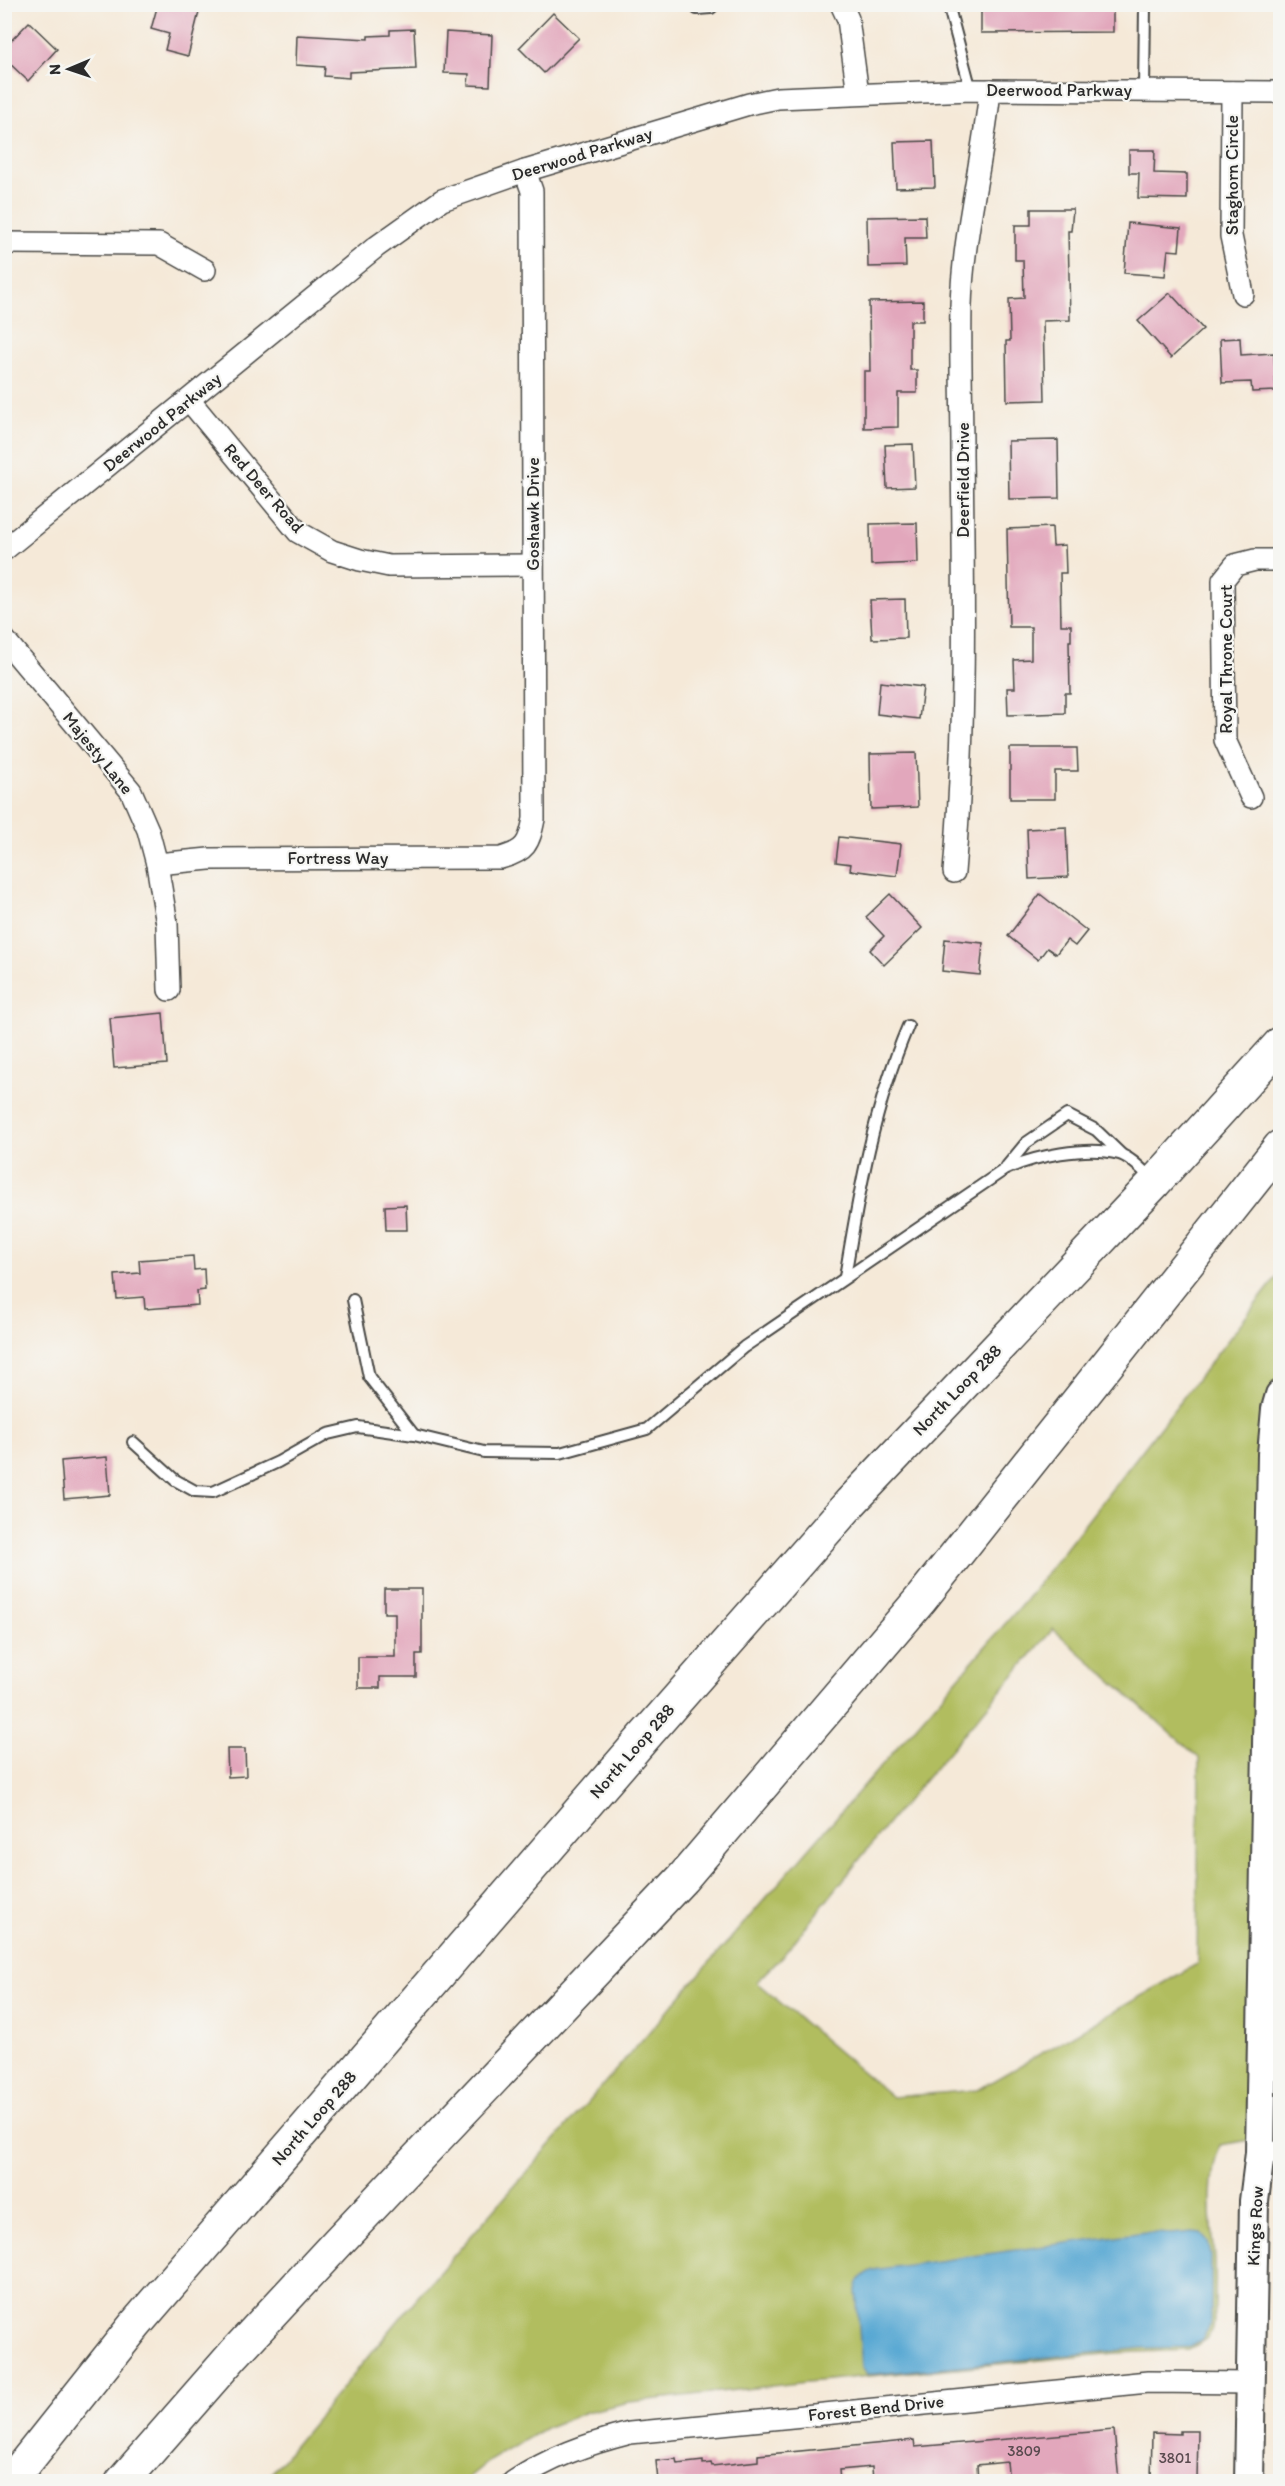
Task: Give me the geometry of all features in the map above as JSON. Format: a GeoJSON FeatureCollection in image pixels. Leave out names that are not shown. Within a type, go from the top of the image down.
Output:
{"type":"FeatureCollection","features":[{"type":"Feature","properties":{"kind":"highway","name":"North Loop 288"},"geometry":{"type":"LineString","coordinates":[[10,2481],[135,2325],[645,1736],[851,1502],[1155,1182],[1281,1044]]}},
{"type":"Feature","properties":{"kind":"highway"},"geometry":{"type":"LineString","coordinates":[[122,2481],[331,2249],[682,1879],[914,1608],[1281,1147]]}},
{"type":"Feature","properties":{"kind":"street"},"geometry":{"type":"LineString","coordinates":[[841,4],[848,19],[858,94]]}},
{"type":"Feature","properties":{"kind":"street","name":"Deerwood Parkway"},"geometry":{"type":"LineString","coordinates":[[4,550],[376,247],[442,200],[525,171],[748,104],[778,99],[980,90],[1281,92]]}},
{"type":"Feature","properties":{"kind":"street","name":"Deerfield Drive"},"geometry":{"type":"LineString","coordinates":[[954,872],[959,812],[964,624],[961,304],[972,212],[986,133],[980,90]]}},
{"type":"Feature","properties":{"kind":"street","name":"Staghorn Circle"},"geometry":{"type":"LineString","coordinates":[[1232,92],[1231,236],[1243,294]]}},
{"type":"Feature","properties":{"kind":"street","name":"Goshawk Drive"},"geometry":{"type":"LineString","coordinates":[[519,853],[530,840],[534,819],[532,191],[525,171]]}},
{"type":"Feature","properties":{"kind":"street"},"geometry":{"type":"LineString","coordinates":[[4,243],[159,244],[204,270]]}},
{"type":"Feature","properties":{"kind":"street","name":"Red Deer Road"},"geometry":{"type":"LineString","coordinates":[[189,400],[298,532],[332,551],[390,566],[533,565]]}},
{"type":"Feature","properties":{"kind":"street","name":"Royal Throne Court"},"geometry":{"type":"LineString","coordinates":[[1251,797],[1225,740],[1223,580],[1235,565],[1255,560],[1281,560]]}},
{"type":"Feature","properties":{"kind":"street","name":"Majesty Lane"},"geometry":{"type":"LineString","coordinates":[[4,639],[131,791],[148,830],[158,864],[167,924],[169,990]]}},
{"type":"Feature","properties":{"kind":"street","name":"Fortress Way"},"geometry":{"type":"LineString","coordinates":[[158,864],[209,859],[501,858],[519,853]]}},
{"type":"Feature","properties":{"kind":"street","name":"Kings Row"},"geometry":{"type":"LineString","coordinates":[[1249,2481],[1254,2201],[1270,2153],[1272,1454],[1275,1420],[1281,1395]]}},
{"type":"Feature","properties":{"kind":"street","name":"Forest Bend Drive"},"geometry":{"type":"LineString","coordinates":[[513,2481],[561,2454],[592,2442],[630,2433],[1148,2382],[1251,2383]]}},
{"type":"Feature","properties":{"kind":"lane"},"geometry":{"type":"LineString","coordinates":[[694,4],[697,9],[711,8],[715,4]]}},
{"type":"Feature","properties":{"kind":"lane"},"geometry":{"type":"LineString","coordinates":[[948,4],[980,90]]}},
{"type":"Feature","properties":{"kind":"lane"},"geometry":{"type":"LineString","coordinates":[[1144,91],[1145,4]]}},
{"type":"Feature","properties":{"kind":"lane"},"geometry":{"type":"LineString","coordinates":[[845,1277],[861,1177],[898,1049],[908,1026]]}},
{"type":"Feature","properties":{"kind":"lane"},"geometry":{"type":"LineString","coordinates":[[1004,1170],[1026,1143],[1066,1115],[1096,1130],[1155,1182]]}},
{"type":"Feature","properties":{"kind":"lane"},"geometry":{"type":"LineString","coordinates":[[133,1442],[175,1480],[195,1491],[213,1492],[278,1462],[328,1434],[358,1427],[414,1435],[484,1452],[560,1453],[646,1429],[744,1347],[1004,1170],[1017,1164],[1076,1150],[1121,1154]]}},
{"type":"Feature","properties":{"kind":"lane"},"geometry":{"type":"LineString","coordinates":[[353,1300],[369,1377],[414,1435]]}},
{"type":"Feature","properties":{"kind":"green space"},"geometry":{"type":"Polygon","coordinates":[[[1280,1273],[1280,1468],[1260,2138],[1220,2145],[1216,2157],[1211,2196],[1215,2265],[1215,2322],[1206,2339],[1189,2350],[1116,2353],[807,2382],[630,2402],[586,2412],[547,2427],[489,2461],[464,2481],[264,2482],[416,2299],[1025,1601],[1280,1273]],[[1053,1629],[894,1816],[785,1953],[756,1982],[892,2097],[977,2090],[1197,1964],[1199,1758],[1053,1629]]]}},
{"type":"Feature","properties":{"kind":"water"},"geometry":{"type":"Polygon","coordinates":[[[1145,2232],[1201,2233],[1208,2241],[1211,2254],[1211,2324],[1202,2339],[1189,2347],[1141,2348],[876,2374],[867,2374],[862,2368],[856,2290],[864,2275],[873,2270],[1145,2232]]]}},
{"type":"Feature","properties":{"kind":"building"},"geometry":{"type":"Polygon","coordinates":[[[158,4],[201,4],[188,56],[165,50],[169,34],[151,29],[158,4]]]}},
{"type":"Feature","properties":{"kind":"building"},"geometry":{"type":"Polygon","coordinates":[[[981,4],[1113,4],[1113,32],[981,33],[981,4]]]}},
{"type":"Feature","properties":{"kind":"building"},"geometry":{"type":"Polygon","coordinates":[[[553,13],[579,38],[544,73],[519,48],[553,13]]]}},
{"type":"Feature","properties":{"kind":"building"},"geometry":{"type":"Polygon","coordinates":[[[29,22],[57,49],[28,81],[4,58],[4,48],[29,22]]]}},
{"type":"Feature","properties":{"kind":"building"},"geometry":{"type":"Polygon","coordinates":[[[414,29],[416,69],[349,72],[349,78],[324,76],[325,67],[296,65],[297,35],[368,39],[368,36],[390,35],[390,30],[414,29]]]}},
{"type":"Feature","properties":{"kind":"building"},"geometry":{"type":"Polygon","coordinates":[[[446,32],[492,35],[490,86],[468,85],[469,74],[444,73],[446,32]]]}},
{"type":"Feature","properties":{"kind":"building"},"geometry":{"type":"Polygon","coordinates":[[[933,141],[935,187],[896,188],[894,142],[933,141]]]}},
{"type":"Feature","properties":{"kind":"building"},"geometry":{"type":"Polygon","coordinates":[[[1129,150],[1155,150],[1154,173],[1187,174],[1187,199],[1138,198],[1139,173],[1129,173],[1129,150]]]}},
{"type":"Feature","properties":{"kind":"building"},"geometry":{"type":"Polygon","coordinates":[[[1031,209],[1073,209],[1071,231],[1068,231],[1070,320],[1043,321],[1045,400],[1007,401],[1006,341],[1010,341],[1009,299],[1024,298],[1023,260],[1015,260],[1015,225],[1031,225],[1031,209]]]}},
{"type":"Feature","properties":{"kind":"building"},"geometry":{"type":"Polygon","coordinates":[[[925,216],[926,238],[905,238],[906,266],[868,267],[867,217],[925,216]]]}},
{"type":"Feature","properties":{"kind":"building"},"geometry":{"type":"Polygon","coordinates":[[[1128,223],[1181,228],[1179,251],[1168,250],[1165,276],[1124,273],[1128,223]]]}},
{"type":"Feature","properties":{"kind":"building"},"geometry":{"type":"Polygon","coordinates":[[[1170,293],[1203,329],[1171,358],[1138,321],[1170,293]]]}},
{"type":"Feature","properties":{"kind":"building"},"geometry":{"type":"Polygon","coordinates":[[[923,301],[923,321],[910,321],[910,370],[917,370],[917,393],[898,393],[898,427],[864,428],[864,371],[870,371],[869,302],[923,301]]]}},
{"type":"Feature","properties":{"kind":"building"},"geometry":{"type":"Polygon","coordinates":[[[1240,338],[1241,355],[1274,353],[1276,391],[1252,392],[1251,382],[1222,383],[1220,339],[1240,338]]]}},
{"type":"Feature","properties":{"kind":"building"},"geometry":{"type":"Polygon","coordinates":[[[1058,440],[1059,498],[1009,499],[1008,441],[1058,440]]]}},
{"type":"Feature","properties":{"kind":"building"},"geometry":{"type":"Polygon","coordinates":[[[913,444],[915,487],[887,488],[885,445],[913,444]]]}},
{"type":"Feature","properties":{"kind":"building"},"geometry":{"type":"Polygon","coordinates":[[[917,523],[918,563],[871,565],[870,524],[917,523]]]}},
{"type":"Feature","properties":{"kind":"building"},"geometry":{"type":"Polygon","coordinates":[[[1052,527],[1053,546],[1065,545],[1066,573],[1060,573],[1061,625],[1071,625],[1070,693],[1065,693],[1065,713],[1008,715],[1007,688],[1015,688],[1014,660],[1031,659],[1031,627],[1009,627],[1007,529],[1052,527]]]}},
{"type":"Feature","properties":{"kind":"building"},"geometry":{"type":"Polygon","coordinates":[[[905,599],[906,638],[872,639],[870,600],[905,599]]]}},
{"type":"Feature","properties":{"kind":"building"},"geometry":{"type":"Polygon","coordinates":[[[880,682],[923,687],[919,719],[877,714],[880,682]]]}},
{"type":"Feature","properties":{"kind":"building"},"geometry":{"type":"Polygon","coordinates":[[[1010,748],[1077,748],[1078,771],[1055,771],[1055,799],[1010,799],[1010,748]]]}},
{"type":"Feature","properties":{"kind":"building"},"geometry":{"type":"Polygon","coordinates":[[[916,753],[918,807],[871,809],[870,754],[916,753]]]}},
{"type":"Feature","properties":{"kind":"building"},"geometry":{"type":"Polygon","coordinates":[[[1066,827],[1068,877],[1029,879],[1027,829],[1066,827]]]}},
{"type":"Feature","properties":{"kind":"building"},"geometry":{"type":"Polygon","coordinates":[[[839,837],[901,844],[897,876],[850,870],[851,864],[836,862],[839,837]]]}},
{"type":"Feature","properties":{"kind":"building"},"geometry":{"type":"Polygon","coordinates":[[[890,894],[922,928],[884,965],[870,950],[884,936],[866,917],[890,894]]]}},
{"type":"Feature","properties":{"kind":"building"},"geometry":{"type":"Polygon","coordinates":[[[1040,894],[1087,931],[1075,946],[1067,940],[1056,954],[1047,948],[1038,960],[1008,936],[1040,894]]]}},
{"type":"Feature","properties":{"kind":"building"},"geometry":{"type":"Polygon","coordinates":[[[945,939],[983,943],[980,975],[942,971],[945,939]]]}},
{"type":"Feature","properties":{"kind":"building"},"geometry":{"type":"Polygon","coordinates":[[[163,1013],[167,1064],[114,1068],[110,1018],[163,1013]]]}},
{"type":"Feature","properties":{"kind":"building"},"geometry":{"type":"Polygon","coordinates":[[[406,1205],[407,1230],[386,1230],[385,1206],[406,1205]]]}},
{"type":"Feature","properties":{"kind":"building"},"geometry":{"type":"Polygon","coordinates":[[[193,1256],[194,1270],[204,1269],[205,1290],[197,1291],[198,1305],[145,1309],[144,1297],[117,1299],[115,1275],[140,1273],[139,1260],[193,1256]]]}},
{"type":"Feature","properties":{"kind":"building"},"geometry":{"type":"Polygon","coordinates":[[[107,1457],[110,1495],[64,1499],[61,1461],[107,1457]]]}},
{"type":"Feature","properties":{"kind":"building"},"geometry":{"type":"Polygon","coordinates":[[[384,1589],[422,1589],[422,1654],[416,1654],[416,1677],[380,1677],[380,1688],[358,1688],[358,1657],[395,1657],[395,1613],[384,1613],[384,1589]]]}},
{"type":"Feature","properties":{"kind":"building"},"geometry":{"type":"Polygon","coordinates":[[[227,1749],[245,1749],[246,1776],[228,1777],[227,1749]]]}},
{"type":"Feature","properties":{"kind":"building"},"geometry":{"type":"Polygon","coordinates":[[[1114,2430],[1119,2481],[1009,2481],[1007,2462],[977,2465],[978,2481],[873,2481],[872,2467],[839,2470],[840,2481],[658,2481],[656,2461],[676,2459],[677,2464],[703,2461],[703,2464],[711,2463],[712,2466],[758,2461],[758,2455],[914,2440],[915,2447],[1114,2430]]]}},
{"type":"Feature","properties":{"kind":"building"},"geometry":{"type":"Polygon","coordinates":[[[1180,2431],[1198,2431],[1197,2481],[1151,2481],[1152,2433],[1180,2434],[1180,2431]]]}},
{"type":"Feature","properties":{"kind":"waterway"},"geometry":{"type":"LineString","coordinates":[[1274,2015],[1280,2014]]}}]}
